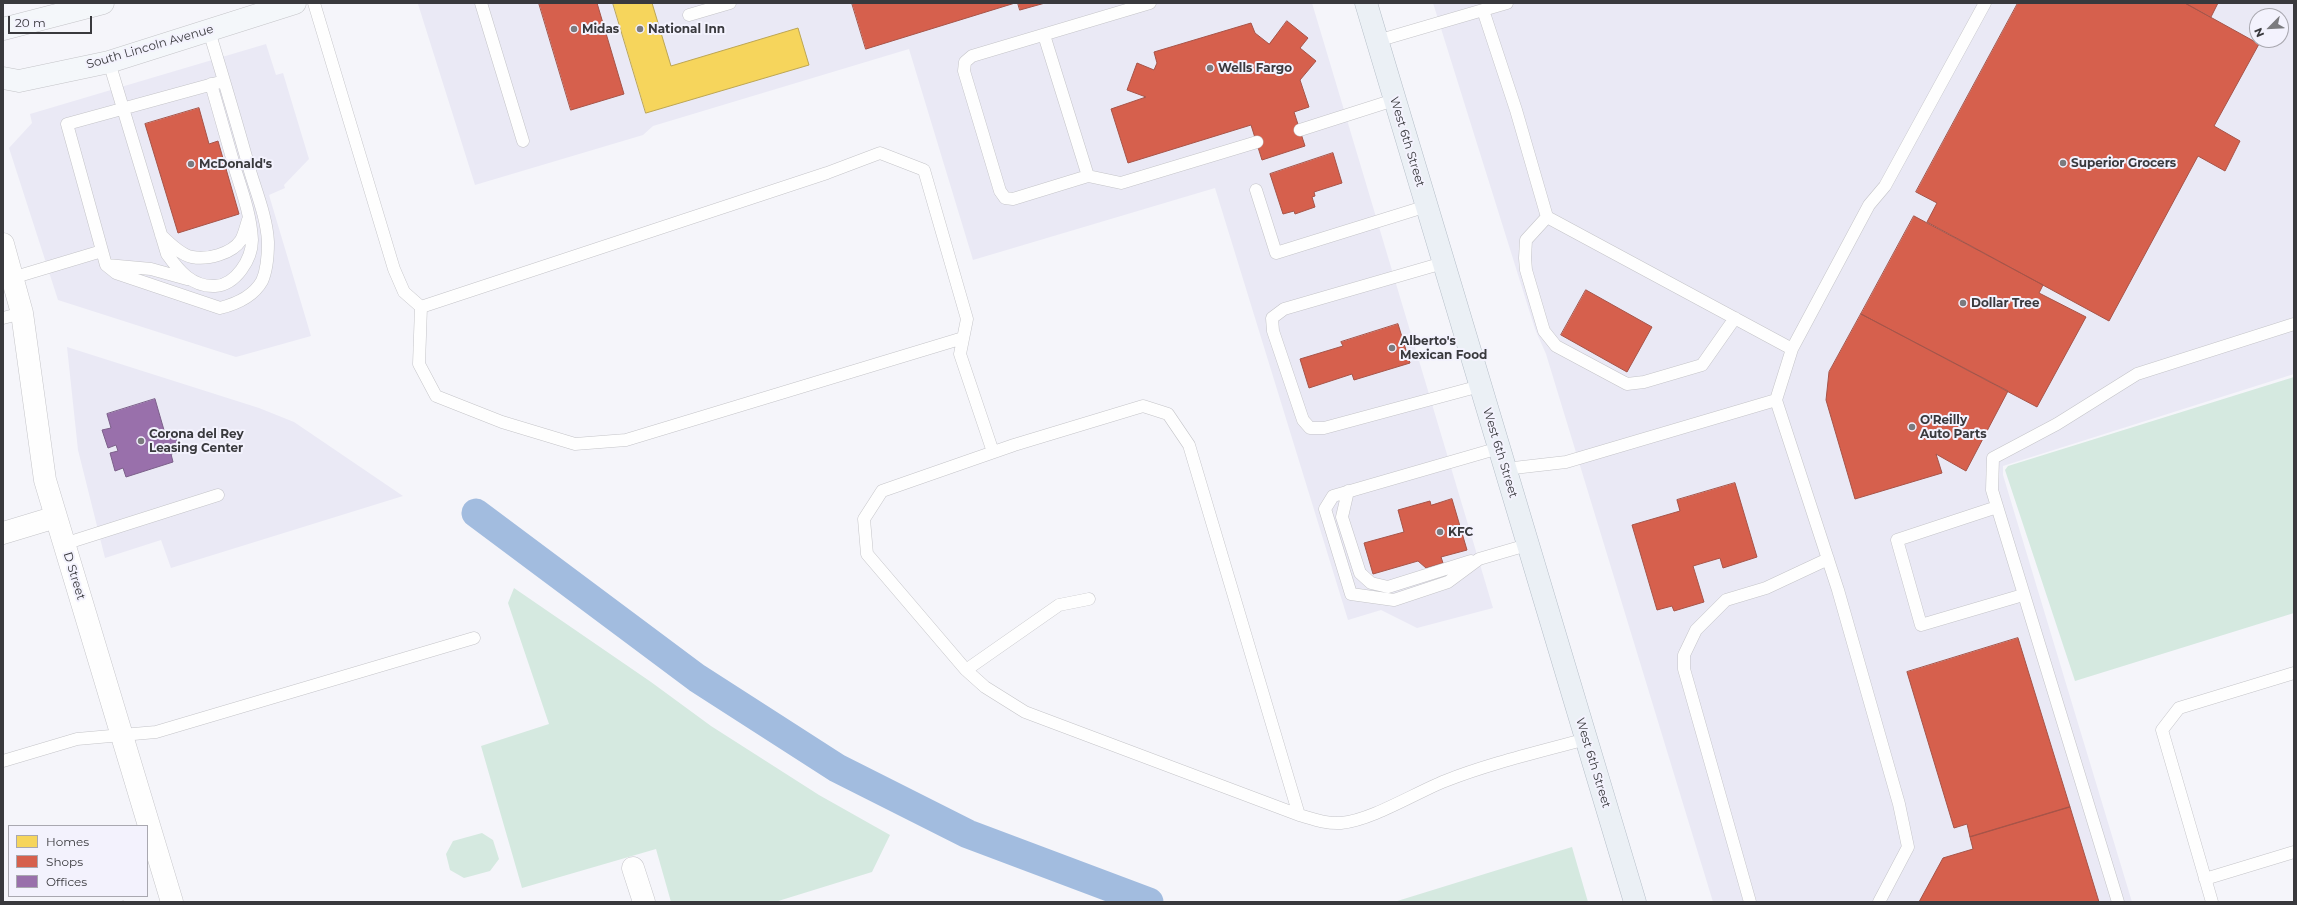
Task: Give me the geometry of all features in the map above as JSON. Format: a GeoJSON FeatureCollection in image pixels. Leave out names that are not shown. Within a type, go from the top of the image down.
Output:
{"type":"FeatureCollection","features":[{"type":"Feature","properties":{"kind":"main road"},"geometry":{"type":"LineString","coordinates":[[3,29],[103,3]]}},
{"type":"Feature","properties":{"kind":"main road","name":"South Lincoln Avenue"},"geometry":{"type":"LineString","coordinates":[[3,78],[19,81],[109,62],[295,3]]}},
{"type":"Feature","properties":{"kind":"main road","name":"West 6th Street"},"geometry":{"type":"LineString","coordinates":[[1366,3],[1635,902]]}},
{"type":"Feature","properties":{"kind":"street","name":"D Street"},"geometry":{"type":"LineString","coordinates":[[3,245],[12,278],[13,315],[45,480],[172,902]]}},
{"type":"Feature","properties":{"kind":"street"},"geometry":{"type":"LineString","coordinates":[[3,533],[56,517]]}},
{"type":"Feature","properties":{"kind":"street"},"geometry":{"type":"LineString","coordinates":[[633,868],[644,902]]}},
{"type":"Feature","properties":{"kind":"lane"},"geometry":{"type":"LineString","coordinates":[[314,3],[394,268],[404,292],[421,307]]}},
{"type":"Feature","properties":{"kind":"lane"},"geometry":{"type":"LineString","coordinates":[[481,3],[523,141]]}},
{"type":"Feature","properties":{"kind":"lane"},"geometry":{"type":"LineString","coordinates":[[689,15],[730,3]]}},
{"type":"Feature","properties":{"kind":"lane"},"geometry":{"type":"LineString","coordinates":[[1150,3],[972,56],[965,62],[964,71],[1000,191],[1005,198],[1013,200],[1088,176],[1121,183],[1257,142]]}},
{"type":"Feature","properties":{"kind":"lane"},"geometry":{"type":"LineString","coordinates":[[1377,40],[1507,3]]}},
{"type":"Feature","properties":{"kind":"lane"},"geometry":{"type":"LineString","coordinates":[[1879,902],[1908,847],[1899,804],[1828,559],[1776,400],[1792,349],[1869,205],[1885,186],[1985,3]]}},
{"type":"Feature","properties":{"kind":"lane"},"geometry":{"type":"LineString","coordinates":[[1483,10],[1516,110],[1547,217],[1792,349]]}},
{"type":"Feature","properties":{"kind":"lane"},"geometry":{"type":"LineString","coordinates":[[209,31],[224,81],[266,227],[268,241],[267,262],[262,281],[250,295],[236,304],[220,308],[116,273],[106,265],[67,124],[224,81]]}},
{"type":"Feature","properties":{"kind":"lane"},"geometry":{"type":"LineString","coordinates":[[1044,35],[1088,176]]}},
{"type":"Feature","properties":{"kind":"lane"},"geometry":{"type":"LineString","coordinates":[[109,62],[160,235],[167,254],[178,270],[192,281]]}},
{"type":"Feature","properties":{"kind":"lane"},"geometry":{"type":"LineString","coordinates":[[106,265],[151,269],[206,286],[220,286],[237,276],[247,259],[252,242],[249,217],[211,84]]}},
{"type":"Feature","properties":{"kind":"lane"},"geometry":{"type":"LineString","coordinates":[[1300,130],[1394,100]]}},
{"type":"Feature","properties":{"kind":"lane"},"geometry":{"type":"LineString","coordinates":[[421,307],[827,173],[880,154],[924,170],[967,319],[960,354],[993,452]]}},
{"type":"Feature","properties":{"kind":"lane"},"geometry":{"type":"LineString","coordinates":[[1256,190],[1276,253],[1427,206]]}},
{"type":"Feature","properties":{"kind":"lane"},"geometry":{"type":"LineString","coordinates":[[160,235],[174,247],[191,257],[208,257],[229,251],[241,240],[249,217]]}},
{"type":"Feature","properties":{"kind":"lane"},"geometry":{"type":"LineString","coordinates":[[1547,217],[1526,240],[1526,270],[1544,331],[1556,346],[1627,384],[1644,382],[1702,365],[1735,318]]}},
{"type":"Feature","properties":{"kind":"lane"},"geometry":{"type":"LineString","coordinates":[[12,278],[102,251]]}},
{"type":"Feature","properties":{"kind":"lane"},"geometry":{"type":"LineString","coordinates":[[1443,263],[1284,309],[1272,318],[1273,331],[1303,420],[1310,428],[1324,428],[1480,386]]}},
{"type":"Feature","properties":{"kind":"lane"},"geometry":{"type":"LineString","coordinates":[[421,307],[419,364],[436,396],[502,422],[575,444],[626,440],[963,338]]}},
{"type":"Feature","properties":{"kind":"lane"},"geometry":{"type":"LineString","coordinates":[[2118,902],[1992,490],[1993,458],[2057,424],[2137,374],[2294,324]]}},
{"type":"Feature","properties":{"kind":"lane"},"geometry":{"type":"LineString","coordinates":[[1505,470],[1566,462],[1776,400]]}},
{"type":"Feature","properties":{"kind":"lane"},"geometry":{"type":"LineString","coordinates":[[1299,815],[1189,445],[1168,414],[1143,406],[993,452],[882,491],[864,519],[867,554],[966,670],[985,688],[1025,712],[1299,815],[1326,823],[1341,823],[1360,819],[1447,780],[1496,763],[1586,739]]}},
{"type":"Feature","properties":{"kind":"lane"},"geometry":{"type":"LineString","coordinates":[[1479,559],[1448,582],[1394,600],[1352,594],[1325,509],[1333,496],[1499,448]]}},
{"type":"Feature","properties":{"kind":"lane"},"geometry":{"type":"LineString","coordinates":[[1348,491],[1342,516],[1360,573],[1371,584],[1388,587],[1527,545]]}},
{"type":"Feature","properties":{"kind":"lane"},"geometry":{"type":"LineString","coordinates":[[64,544],[218,495]]}},
{"type":"Feature","properties":{"kind":"lane"},"geometry":{"type":"LineString","coordinates":[[1997,507],[1897,540],[1920,625],[2023,595]]}},
{"type":"Feature","properties":{"kind":"lane"},"geometry":{"type":"LineString","coordinates":[[1750,902],[1684,669],[1684,655],[1696,630],[1726,600],[1766,588],[1828,559]]}},
{"type":"Feature","properties":{"kind":"lane"},"geometry":{"type":"LineString","coordinates":[[966,670],[1059,605],[1089,599]]}},
{"type":"Feature","properties":{"kind":"lane"},"geometry":{"type":"LineString","coordinates":[[3,761],[77,739],[156,732],[474,638]]}},
{"type":"Feature","properties":{"kind":"lane"},"geometry":{"type":"LineString","coordinates":[[2212,902],[2162,730],[2179,708],[2294,673]]}},
{"type":"Feature","properties":{"kind":"lane"},"geometry":{"type":"LineString","coordinates":[[2205,879],[2294,852]]}},
{"type":"Feature","properties":{"kind":"shaded area"},"geometry":{"type":"Polygon","coordinates":[[[1312,3],[1493,608],[1417,628],[1381,610],[1348,620],[1215,188],[973,260],[909,49],[653,126],[643,135],[475,185],[418,4],[1312,3]]]}},
{"type":"Feature","properties":{"kind":"shaded area"},"geometry":{"type":"Polygon","coordinates":[[[1433,3],[2294,3],[2294,374],[2003,466],[2003,475],[2132,902],[1713,902],[1546,354],[1535,329],[1433,3]]]}},
{"type":"Feature","properties":{"kind":"shaded area"},"geometry":{"type":"Polygon","coordinates":[[[266,44],[276,75],[283,73],[309,159],[284,185],[285,188],[269,195],[311,336],[236,357],[58,300],[9,148],[32,123],[30,114],[266,44]]]}},
{"type":"Feature","properties":{"kind":"shaded area"},"geometry":{"type":"Polygon","coordinates":[[[67,347],[259,408],[294,422],[403,496],[171,568],[161,540],[105,558],[78,450],[67,347]]]}},
{"type":"Feature","properties":{"kind":"green space"},"geometry":{"type":"Polygon","coordinates":[[[2294,377],[2294,613],[2075,681],[2005,470],[2008,466],[2294,377]]]}},
{"type":"Feature","properties":{"kind":"green space"},"geometry":{"type":"Polygon","coordinates":[[[514,588],[651,682],[711,726],[819,795],[890,835],[872,872],[775,902],[671,902],[656,849],[522,888],[481,746],[549,724],[508,603],[514,588]]]}},
{"type":"Feature","properties":{"kind":"green space"},"geometry":{"type":"Polygon","coordinates":[[[482,833],[493,840],[499,859],[490,871],[464,878],[450,870],[446,854],[453,841],[482,833]]]}},
{"type":"Feature","properties":{"kind":"green space"},"geometry":{"type":"Polygon","coordinates":[[[1572,847],[1588,902],[1394,902],[1572,847]]]}},
{"type":"Feature","properties":{"kind":"building: Homes"},"geometry":{"type":"Polygon","coordinates":[[[613,3],[652,3],[671,66],[798,28],[809,65],[646,113],[613,3]]]}},
{"type":"Feature","properties":{"kind":"building: Shops"},"geometry":{"type":"Polygon","coordinates":[[[539,3],[597,3],[624,94],[571,110],[539,3]]]}},
{"type":"Feature","properties":{"kind":"building: Shops"},"geometry":{"type":"Polygon","coordinates":[[[852,3],[1015,3],[866,49],[852,3]]]}},
{"type":"Feature","properties":{"kind":"building: Shops"},"geometry":{"type":"Polygon","coordinates":[[[1018,3],[1045,3],[1020,10],[1018,3]]]}},
{"type":"Feature","properties":{"kind":"building: Shops","name":"Superior Grocers"},"geometry":{"type":"Polygon","coordinates":[[[2018,3],[2185,3],[2249,38],[2249,48],[2257,48],[2214,126],[2240,141],[2225,171],[2198,156],[2109,321],[1927,222],[1937,203],[1916,192],[2018,3]]]}},
{"type":"Feature","properties":{"kind":"building: Shops"},"geometry":{"type":"Polygon","coordinates":[[[2185,3],[2218,3],[2211,17],[2185,3]]]}},
{"type":"Feature","properties":{"kind":"building: Shops"},"geometry":{"type":"Polygon","coordinates":[[[1287,21],[1308,38],[1300,48],[1316,61],[1300,80],[1309,107],[1294,112],[1305,146],[1262,160],[1251,125],[1128,163],[1111,109],[1146,97],[1127,90],[1137,63],[1154,70],[1157,63],[1154,52],[1251,23],[1255,33],[1269,44],[1287,21]]]}},
{"type":"Feature","properties":{"kind":"building: Shops","name":"McDonald's"},"geometry":{"type":"Polygon","coordinates":[[[199,108],[209,144],[218,141],[239,214],[178,233],[145,124],[199,108]]]}},
{"type":"Feature","properties":{"kind":"building: Shops"},"geometry":{"type":"Polygon","coordinates":[[[1333,153],[1342,183],[1314,192],[1315,196],[1312,197],[1315,207],[1295,214],[1294,211],[1283,214],[1270,174],[1333,153]]]}},
{"type":"Feature","properties":{"kind":"building: Shops","name":"Dollar Tree"},"geometry":{"type":"Polygon","coordinates":[[[1914,216],[2043,285],[2039,293],[2086,317],[2037,407],[1861,314],[1914,216]]]}},
{"type":"Feature","properties":{"kind":"building: Shops"},"geometry":{"type":"Polygon","coordinates":[[[1586,290],[1652,327],[1627,372],[1561,335],[1586,290]]]}},
{"type":"Feature","properties":{"kind":"building: Shops","name":"O'Reilly Auto Parts"},"geometry":{"type":"Polygon","coordinates":[[[1861,314],[2008,391],[1966,471],[1936,454],[1942,473],[1855,499],[1826,400],[1829,372],[1861,314]]]}},
{"type":"Feature","properties":{"kind":"building: Shops"},"geometry":{"type":"Polygon","coordinates":[[[1398,324],[1410,363],[1354,380],[1352,374],[1309,388],[1300,359],[1343,346],[1341,342],[1398,324]]]}},
{"type":"Feature","properties":{"kind":"building: Shops"},"geometry":{"type":"Polygon","coordinates":[[[1735,483],[1757,557],[1723,568],[1720,558],[1693,566],[1704,602],[1674,611],[1672,606],[1657,610],[1632,525],[1680,511],[1677,500],[1735,483]]]}},
{"type":"Feature","properties":{"kind":"building: Shops"},"geometry":{"type":"Polygon","coordinates":[[[1452,499],[1467,550],[1441,557],[1443,563],[1426,568],[1418,561],[1373,574],[1364,543],[1404,532],[1398,510],[1430,501],[1431,505],[1452,499]]]}},
{"type":"Feature","properties":{"kind":"building: Shops"},"geometry":{"type":"Polygon","coordinates":[[[2018,638],[2070,807],[1970,837],[1967,824],[1954,828],[1907,672],[2018,638]]]}},
{"type":"Feature","properties":{"kind":"building: Shops"},"geometry":{"type":"Polygon","coordinates":[[[2070,807],[2099,902],[1919,902],[1943,858],[1973,849],[1970,837],[2070,807]]]}},
{"type":"Feature","properties":{"kind":"building: Offices","name":"Corona del Rey Leasing Center"},"geometry":{"type":"Polygon","coordinates":[[[155,399],[166,437],[175,434],[180,452],[171,454],[173,462],[126,477],[123,468],[115,471],[110,453],[118,451],[116,445],[108,448],[102,430],[111,428],[107,414],[155,399]]]}},
{"type":"Feature","properties":{"kind":"waterway"},"geometry":{"type":"LineString","coordinates":[[476,513],[697,678],[837,768],[968,834],[1149,902]]}},
{"type":"Feature","properties":{"kind":"place","name":"Midas"},"geometry":{"type":"Point","coordinates":[574,29]}},
{"type":"Feature","properties":{"kind":"place","name":"National Inn"},"geometry":{"type":"Point","coordinates":[640,29]}},
{"type":"Feature","properties":{"kind":"place","name":"Wells Fargo"},"geometry":{"type":"Point","coordinates":[1210,68]}},
{"type":"Feature","properties":{"kind":"place","name":"Superior Grocers"},"geometry":{"type":"Point","coordinates":[2063,163]}},
{"type":"Feature","properties":{"kind":"place","name":"McDonald's"},"geometry":{"type":"Point","coordinates":[191,164]}},
{"type":"Feature","properties":{"kind":"place","name":"Dollar Tree"},"geometry":{"type":"Point","coordinates":[1963,303]}},
{"type":"Feature","properties":{"kind":"place","name":"Alberto's Mexican Food"},"geometry":{"type":"Point","coordinates":[1392,348]}},
{"type":"Feature","properties":{"kind":"place","name":"O'Reilly Auto Parts"},"geometry":{"type":"Point","coordinates":[1912,427]}},
{"type":"Feature","properties":{"kind":"place","name":"Corona del Rey Leasing Center"},"geometry":{"type":"Point","coordinates":[141,441]}},
{"type":"Feature","properties":{"kind":"place","name":"KFC"},"geometry":{"type":"Point","coordinates":[1440,532]}}]}
